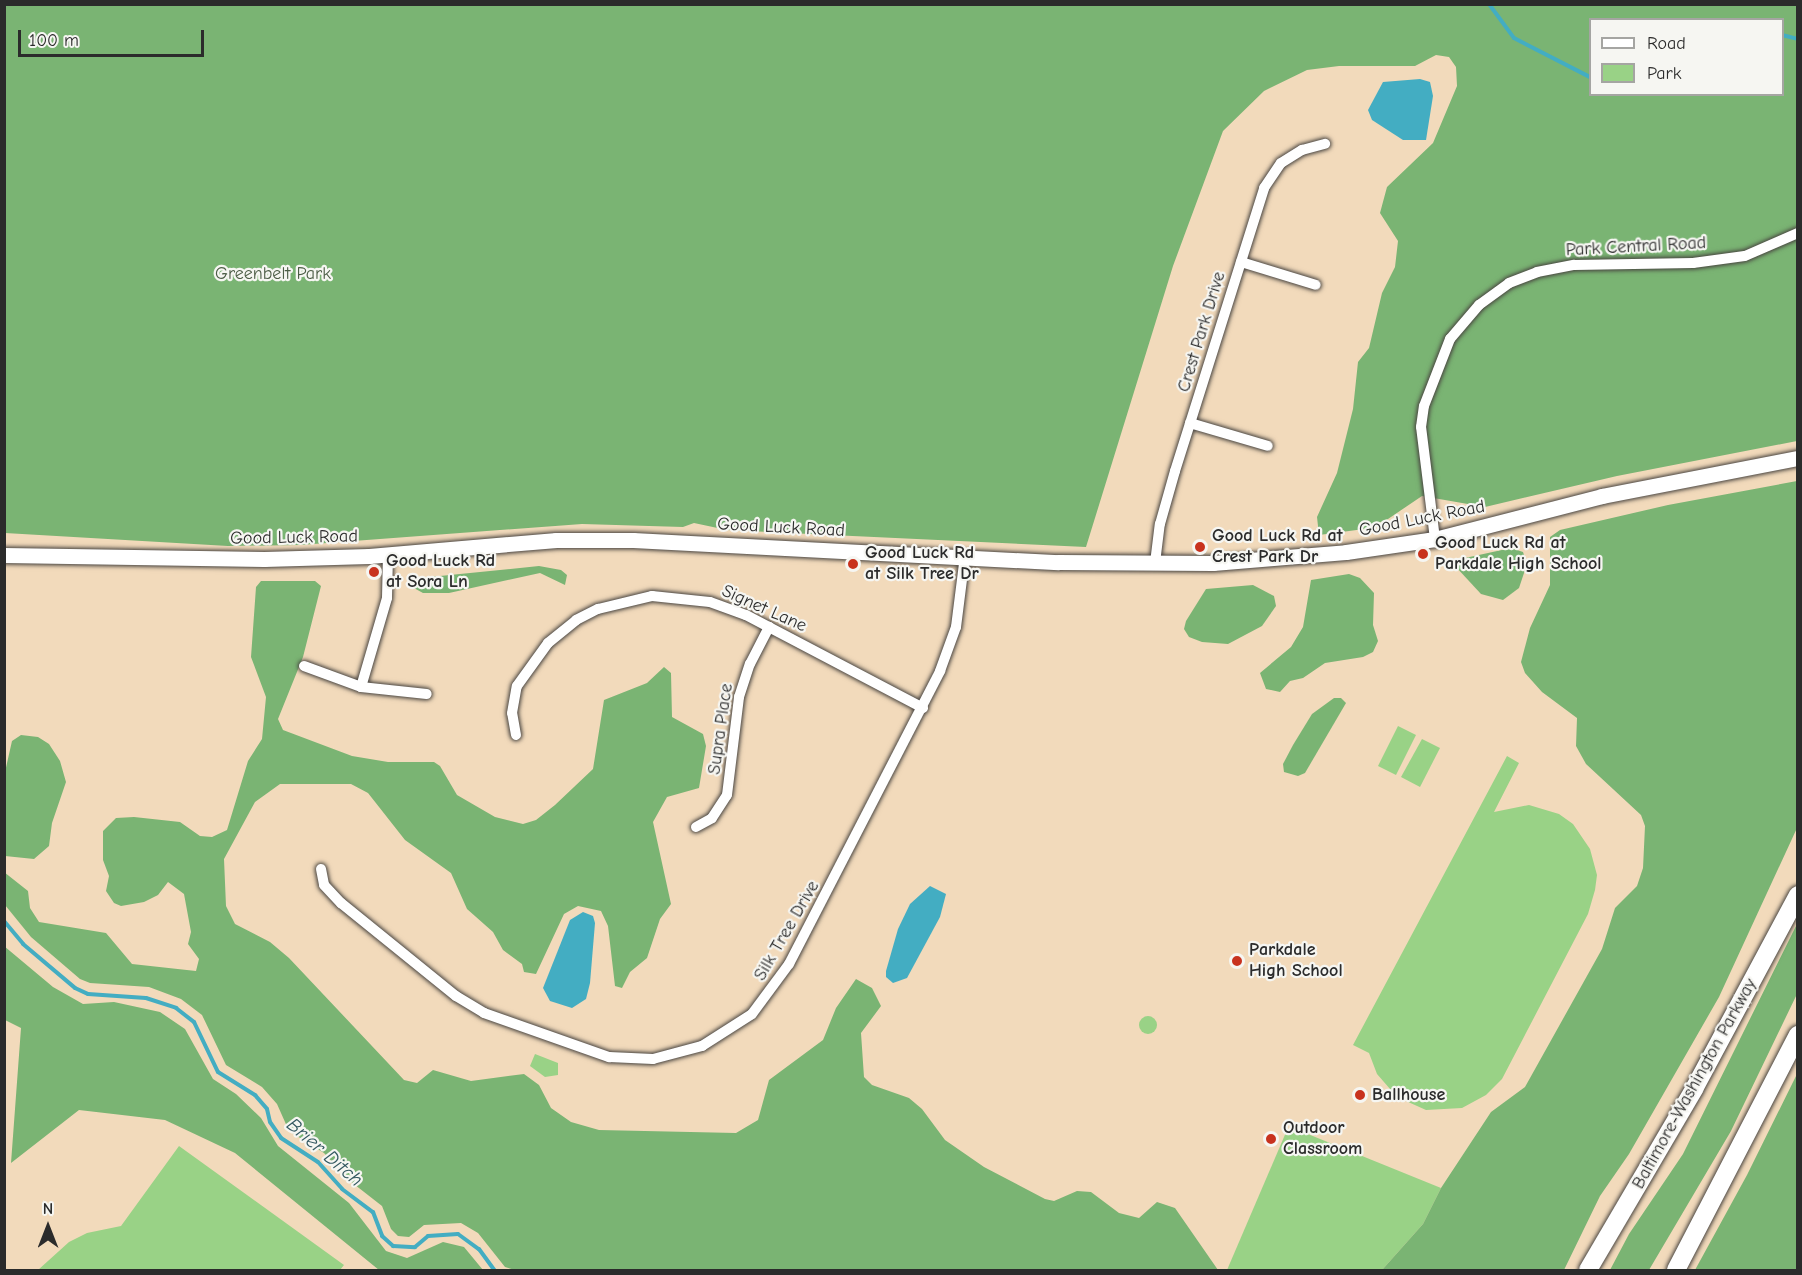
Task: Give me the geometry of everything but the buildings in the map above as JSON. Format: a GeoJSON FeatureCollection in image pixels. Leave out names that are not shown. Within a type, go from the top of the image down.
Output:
{"type":"FeatureCollection","features":[{"type":"Feature","properties":{"kind":"highway","name":"Baltimore-Washington Parkway"},"geometry":{"type":"LineString","coordinates":[[1588,1270],[1694,1089],[1797,895]]}},
{"type":"Feature","properties":{"kind":"highway"},"geometry":{"type":"LineString","coordinates":[[1676,1270],[1797,1035]]}},
{"type":"Feature","properties":{"kind":"main road","name":"Good Luck Road"},"geometry":{"type":"LineString","coordinates":[[4,555],[264,559],[388,553],[556,540],[1155,563],[1290,558],[1435,539],[1602,496],[1797,458]]}},
{"type":"Feature","properties":{"kind":"street","name":"Crest Park Drive"},"geometry":{"type":"LineString","coordinates":[[1155,563],[1160,524],[1269,178],[1291,156],[1325,144]]}},
{"type":"Feature","properties":{"kind":"street","name":"Park Central Road"},"geometry":{"type":"LineString","coordinates":[[1435,539],[1421,427],[1424,406],[1450,339],[1479,305],[1509,283],[1537,272],[1574,265],[1694,263],[1745,256],[1797,233]]}},
{"type":"Feature","properties":{"kind":"street"},"geometry":{"type":"LineString","coordinates":[[1241,262],[1316,285]]}},
{"type":"Feature","properties":{"kind":"street"},"geometry":{"type":"LineString","coordinates":[[1190,423],[1268,446]]}},
{"type":"Feature","properties":{"kind":"street"},"geometry":{"type":"LineString","coordinates":[[361,687],[387,598],[388,553]]}},
{"type":"Feature","properties":{"kind":"street","name":"Silk Tree Drive"},"geometry":{"type":"LineString","coordinates":[[321,869],[324,885],[341,903],[456,996],[484,1013],[609,1057],[638,1060],[686,1052],[740,1024],[773,990],[923,708],[956,627],[965,556]]}},
{"type":"Feature","properties":{"kind":"street","name":"Signet Lane"},"geometry":{"type":"LineString","coordinates":[[516,735],[513,700],[525,672],[560,632],[598,609],[634,598],[671,597],[726,607],[769,627],[923,708]]}},
{"type":"Feature","properties":{"kind":"street","name":"Supra Place"},"geometry":{"type":"LineString","coordinates":[[696,827],[712,818],[727,795],[739,697],[750,664],[769,627]]}},
{"type":"Feature","properties":{"kind":"street"},"geometry":{"type":"LineString","coordinates":[[304,666],[361,687],[427,694]]}},
{"type":"Feature","properties":{"kind":"green space","name":"Greenbelt Park"},"geometry":{"type":"Polygon","coordinates":[[[4,5],[1797,5],[1797,441],[1617,476],[1485,507],[1422,496],[1388,519],[1364,529],[1319,535],[1317,517],[1337,473],[1353,409],[1358,362],[1369,348],[1382,293],[1395,267],[1398,241],[1380,213],[1387,187],[1433,143],[1457,86],[1456,67],[1449,57],[1436,55],[1415,66],[1339,66],[1307,70],[1264,91],[1223,131],[1173,266],[1086,547],[727,530],[694,523],[683,527],[582,524],[300,545],[228,546],[5,533],[4,5]]]}},
{"type":"Feature","properties":{"kind":"green space"},"geometry":{"type":"Polygon","coordinates":[[[1797,481],[1797,828],[1719,997],[1629,1154],[1600,1196],[1564,1270],[1382,1270],[1423,1224],[1441,1188],[1491,1112],[1525,1087],[1602,949],[1615,908],[1637,886],[1643,868],[1645,826],[1641,815],[1586,764],[1576,746],[1577,718],[1542,692],[1525,673],[1521,662],[1530,628],[1550,585],[1550,537],[1560,530],[1668,505],[1797,481]]]}},
{"type":"Feature","properties":{"kind":"green space"},"geometry":{"type":"Polygon","coordinates":[[[1511,548],[1523,552],[1527,564],[1519,588],[1503,600],[1481,594],[1456,567],[1465,558],[1511,548]]]}},
{"type":"Feature","properties":{"kind":"green space"},"geometry":{"type":"Polygon","coordinates":[[[539,566],[561,570],[567,575],[565,585],[540,573],[449,593],[423,593],[412,587],[414,580],[420,578],[539,566]]]}},
{"type":"Feature","properties":{"kind":"green space"},"geometry":{"type":"Polygon","coordinates":[[[1349,574],[1360,578],[1374,593],[1373,625],[1378,641],[1373,652],[1363,657],[1325,663],[1303,678],[1290,681],[1280,692],[1266,689],[1260,673],[1291,647],[1303,627],[1311,580],[1349,574]]]}},
{"type":"Feature","properties":{"kind":"green space"},"geometry":{"type":"Polygon","coordinates":[[[261,581],[315,581],[321,586],[303,657],[278,719],[283,730],[352,756],[388,762],[434,762],[440,766],[457,795],[495,817],[523,824],[536,820],[555,805],[593,769],[604,700],[647,683],[664,667],[671,673],[672,717],[703,734],[706,746],[699,788],[667,797],[653,822],[671,904],[660,919],[647,958],[630,972],[622,988],[615,986],[608,926],[601,911],[578,906],[564,914],[536,974],[524,972],[522,964],[503,950],[493,932],[467,909],[451,873],[405,840],[368,793],[351,784],[280,784],[255,802],[224,859],[226,906],[235,924],[270,942],[289,958],[404,1080],[417,1083],[433,1070],[471,1081],[524,1074],[539,1085],[551,1108],[571,1122],[599,1130],[736,1133],[758,1120],[769,1080],[823,1040],[836,1008],[856,979],[872,988],[881,1006],[861,1033],[864,1077],[872,1085],[909,1098],[922,1109],[945,1140],[984,1167],[1045,1199],[1054,1201],[1077,1191],[1091,1192],[1119,1213],[1139,1218],[1157,1202],[1175,1208],[1218,1270],[515,1270],[505,1267],[478,1233],[461,1223],[424,1225],[409,1237],[398,1236],[391,1229],[382,1206],[350,1181],[324,1153],[289,1131],[277,1104],[262,1087],[226,1065],[202,1015],[181,999],[149,987],[90,983],[80,979],[31,937],[5,905],[4,872],[28,891],[30,908],[39,922],[106,933],[132,964],[196,971],[199,959],[188,944],[191,932],[184,894],[168,882],[158,895],[144,902],[121,906],[114,903],[106,891],[109,876],[103,860],[103,831],[116,818],[134,817],[180,822],[200,836],[212,837],[227,830],[248,761],[262,739],[266,697],[251,657],[256,587],[261,581]]]}},
{"type":"Feature","properties":{"kind":"green space"},"geometry":{"type":"Polygon","coordinates":[[[1253,585],[1274,596],[1276,606],[1262,626],[1228,644],[1202,642],[1189,637],[1184,629],[1186,621],[1206,589],[1253,585]]]}},
{"type":"Feature","properties":{"kind":"green space"},"geometry":{"type":"Polygon","coordinates":[[[1334,698],[1341,698],[1346,703],[1305,773],[1298,776],[1284,772],[1283,764],[1312,714],[1334,698]]]}},
{"type":"Feature","properties":{"kind":"green space"},"geometry":{"type":"Polygon","coordinates":[[[1398,726],[1416,735],[1396,775],[1378,766],[1398,726]]]}},
{"type":"Feature","properties":{"kind":"green space"},"geometry":{"type":"Polygon","coordinates":[[[21,735],[38,737],[49,744],[60,761],[66,782],[52,823],[49,846],[34,859],[5,856],[5,772],[12,741],[21,735]]]}},
{"type":"Feature","properties":{"kind":"green space"},"geometry":{"type":"Polygon","coordinates":[[[1422,739],[1440,748],[1420,787],[1401,777],[1422,739]]]}},
{"type":"Feature","properties":{"kind":"green space"},"geometry":{"type":"Polygon","coordinates":[[[1507,756],[1519,763],[1494,812],[1529,805],[1559,814],[1573,824],[1590,849],[1597,875],[1595,890],[1588,914],[1502,1079],[1486,1095],[1462,1108],[1426,1110],[1397,1097],[1377,1074],[1369,1053],[1353,1045],[1507,756]]]}},
{"type":"Feature","properties":{"kind":"green space"},"geometry":{"type":"Polygon","coordinates":[[[1797,924],[1797,994],[1731,1131],[1649,1270],[1610,1270],[1629,1234],[1683,1154],[1797,924]]]}},
{"type":"Feature","properties":{"kind":"green space"},"geometry":{"type":"Polygon","coordinates":[[[4,946],[53,987],[83,1004],[114,1002],[160,1012],[185,1029],[213,1079],[236,1094],[261,1118],[278,1146],[349,1203],[386,1251],[407,1258],[443,1242],[464,1247],[483,1270],[379,1270],[235,1153],[165,1120],[79,1110],[11,1163],[21,1028],[5,1020],[4,946]]]}},
{"type":"Feature","properties":{"kind":"green space"},"geometry":{"type":"Polygon","coordinates":[[[1144,1016],[1152,1016],[1157,1021],[1155,1032],[1144,1034],[1139,1029],[1139,1021],[1144,1016]]]}},
{"type":"Feature","properties":{"kind":"green space"},"geometry":{"type":"Polygon","coordinates":[[[535,1054],[558,1063],[558,1075],[545,1077],[530,1066],[535,1054]]]}},
{"type":"Feature","properties":{"kind":"green space"},"geometry":{"type":"Polygon","coordinates":[[[1797,1074],[1797,1270],[1695,1270],[1747,1175],[1797,1074]]]}},
{"type":"Feature","properties":{"kind":"green space"},"geometry":{"type":"Polygon","coordinates":[[[1293,1128],[1441,1188],[1423,1224],[1382,1270],[1227,1270],[1287,1130],[1293,1128]]]}},
{"type":"Feature","properties":{"kind":"green space"},"geometry":{"type":"Polygon","coordinates":[[[179,1146],[344,1265],[340,1270],[38,1270],[69,1242],[87,1233],[121,1226],[179,1146]]]}},
{"type":"Feature","properties":{"kind":"water"},"geometry":{"type":"Polygon","coordinates":[[[1420,79],[1430,82],[1433,96],[1426,140],[1403,140],[1372,120],[1368,110],[1383,82],[1420,79]]]}},
{"type":"Feature","properties":{"kind":"water"},"geometry":{"type":"Polygon","coordinates":[[[930,886],[946,894],[940,917],[907,978],[893,983],[886,977],[886,971],[898,929],[910,904],[930,886]]]}},
{"type":"Feature","properties":{"kind":"water"},"geometry":{"type":"Polygon","coordinates":[[[583,912],[593,916],[595,923],[590,983],[586,999],[572,1008],[550,1001],[543,988],[570,920],[583,912]]]}},
{"type":"Feature","properties":{"kind":"waterway"},"geometry":{"type":"LineString","coordinates":[[1489,4],[1514,38],[1589,76]]}},
{"type":"Feature","properties":{"kind":"waterway"},"geometry":{"type":"LineString","coordinates":[[1784,36],[1798,39]]}},
{"type":"Feature","properties":{"kind":"waterway","name":"Brier Ditch"},"geometry":{"type":"LineString","coordinates":[[4,921],[23,944],[75,988],[88,994],[146,998],[176,1008],[194,1022],[218,1072],[255,1095],[267,1109],[270,1122],[281,1138],[318,1162],[342,1189],[373,1212],[382,1236],[393,1246],[415,1247],[428,1236],[458,1234],[479,1249],[494,1270]]}},
{"type":"Feature","properties":{"kind":"place","name":"Good Luck Rd at Crest Park Dr"},"geometry":{"type":"Point","coordinates":[1200,547]}},
{"type":"Feature","properties":{"kind":"place","name":"Good Luck Rd at Parkdale High School"},"geometry":{"type":"Point","coordinates":[1423,554]}},
{"type":"Feature","properties":{"kind":"place","name":"Good Luck Rd at Silk Tree Dr"},"geometry":{"type":"Point","coordinates":[853,564]}},
{"type":"Feature","properties":{"kind":"place","name":"Good Luck Rd at Sora Ln"},"geometry":{"type":"Point","coordinates":[374,572]}},
{"type":"Feature","properties":{"kind":"place","name":"Parkdale High School"},"geometry":{"type":"Point","coordinates":[1237,961]}},
{"type":"Feature","properties":{"kind":"place","name":"Ballhouse"},"geometry":{"type":"Point","coordinates":[1360,1095]}},
{"type":"Feature","properties":{"kind":"place","name":"Outdoor Classroom"},"geometry":{"type":"Point","coordinates":[1271,1139]}}]}
